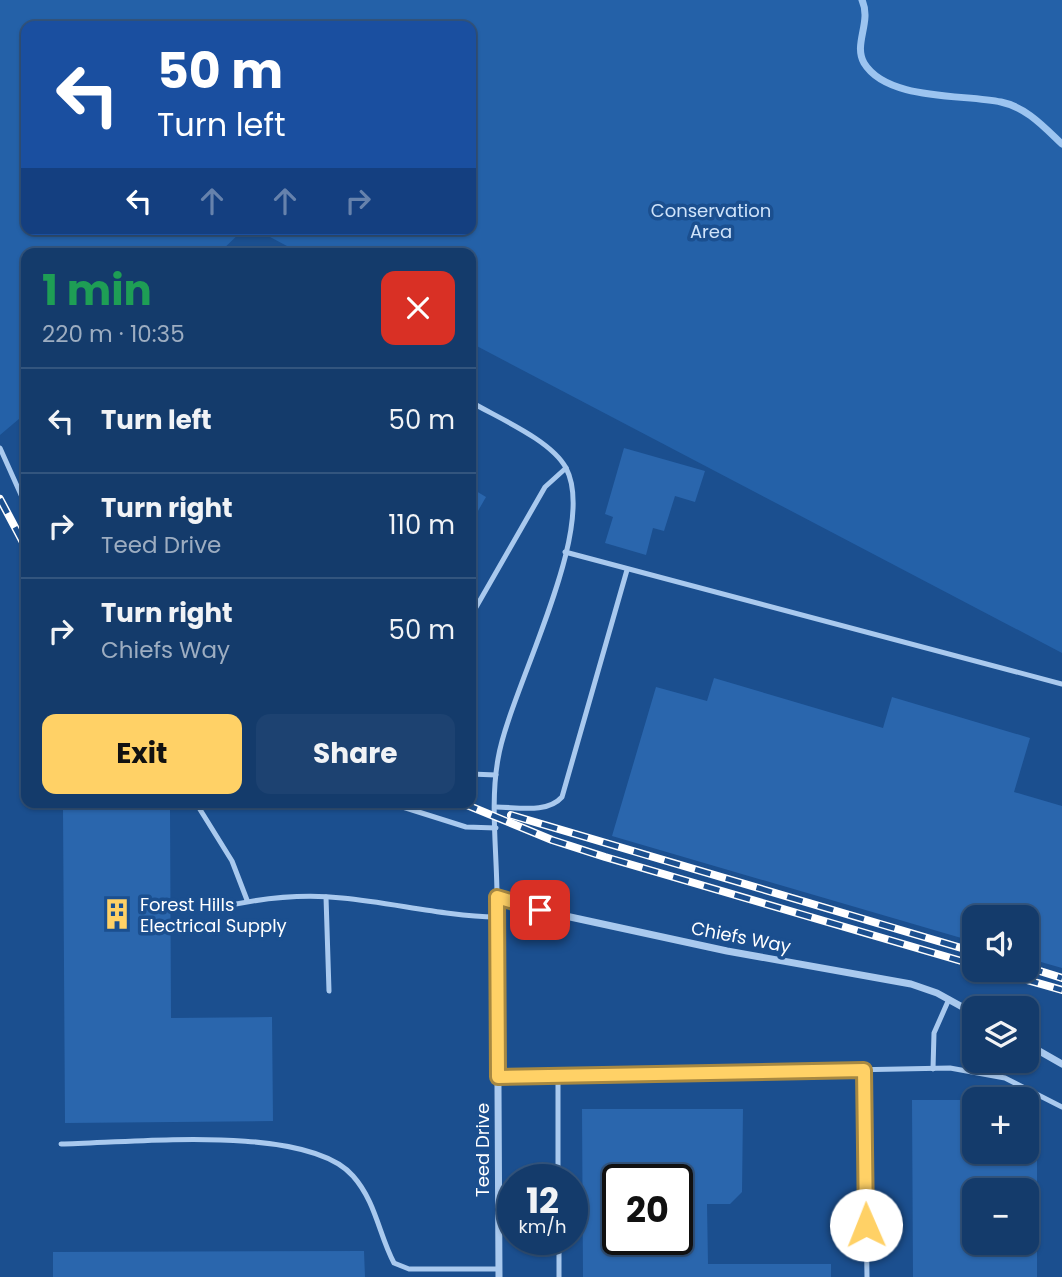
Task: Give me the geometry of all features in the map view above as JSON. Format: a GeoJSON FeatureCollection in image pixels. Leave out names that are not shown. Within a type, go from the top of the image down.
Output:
{"type":"FeatureCollection","features":[{"type":"Feature","properties":{"kind":"street","name":"Teed Drive"},"geometry":{"type":"LineString","coordinates":[[497,897],[499,1273]]}},
{"type":"Feature","properties":{"kind":"street","name":"Chiefs Way"},"geometry":{"type":"LineString","coordinates":[[497,897],[561,915],[727,951],[903,982],[962,1006]]}},
{"type":"Feature","properties":{"kind":"street"},"geometry":{"type":"LineString","coordinates":[[1039,1051],[1062,1064]]}},
{"type":"Feature","properties":{"kind":"lane"},"geometry":{"type":"LineString","coordinates":[[476,405],[540,442],[566,468],[572,505],[565,552],[546,620],[500,746],[496,775],[497,897]]}},
{"type":"Feature","properties":{"kind":"lane"},"geometry":{"type":"LineString","coordinates":[[0,448],[21,495]]}},
{"type":"Feature","properties":{"kind":"lane"},"geometry":{"type":"LineString","coordinates":[[476,607],[545,487],[566,468]]}},
{"type":"Feature","properties":{"kind":"lane"},"geometry":{"type":"LineString","coordinates":[[565,552],[1062,684]]}},
{"type":"Feature","properties":{"kind":"lane"},"geometry":{"type":"LineString","coordinates":[[496,807],[551,806],[562,797],[627,570]]}},
{"type":"Feature","properties":{"kind":"lane"},"geometry":{"type":"LineString","coordinates":[[476,774],[496,775]]}},
{"type":"Feature","properties":{"kind":"lane"},"geometry":{"type":"LineString","coordinates":[[199,808],[232,862],[247,900]]}},
{"type":"Feature","properties":{"kind":"lane"},"geometry":{"type":"LineString","coordinates":[[406,808],[466,827],[496,828]]}},
{"type":"Feature","properties":{"kind":"lane"},"geometry":{"type":"LineString","coordinates":[[326,897],[329,991]]}},
{"type":"Feature","properties":{"kind":"lane"},"geometry":{"type":"LineString","coordinates":[[209,911],[247,900],[326,897],[449,915],[497,916]]}},
{"type":"Feature","properties":{"kind":"lane"},"geometry":{"type":"LineString","coordinates":[[933,1069],[934,1033],[949,999]]}},
{"type":"Feature","properties":{"kind":"lane"},"geometry":{"type":"LineString","coordinates":[[498,1077],[933,1069],[991,1073],[1022,1085],[1062,1107]]}},
{"type":"Feature","properties":{"kind":"lane"},"geometry":{"type":"LineString","coordinates":[[864,1070],[867,1277]]}},
{"type":"Feature","properties":{"kind":"lane"},"geometry":{"type":"LineString","coordinates":[[558,1076],[558,1164]]}},
{"type":"Feature","properties":{"kind":"lane"},"geometry":{"type":"LineString","coordinates":[[61,1144],[243,1141],[296,1147],[328,1157],[352,1175],[377,1217],[394,1263],[409,1269],[499,1273]]}},
{"type":"Feature","properties":{"kind":"lane"},"geometry":{"type":"LineString","coordinates":[[559,1255],[559,1277]]}},
{"type":"Feature","properties":{"kind":"green space","name":"Conservation Area"},"geometry":{"type":"Polygon","coordinates":[[[0,0],[1062,0],[1062,653],[476,346],[476,248],[291,248],[266,235],[476,235],[476,21],[21,21],[21,235],[238,235],[224,248],[21,248],[21,417],[0,435],[0,0]]]}},
{"type":"Feature","properties":{"kind":"building"},"geometry":{"type":"Polygon","coordinates":[[[624,448],[705,471],[695,502],[675,496],[664,531],[653,528],[646,555],[605,543],[613,517],[605,514],[624,448]]]}},
{"type":"Feature","properties":{"kind":"building"},"geometry":{"type":"Polygon","coordinates":[[[476,491],[486,497],[476,514],[476,491]]]}},
{"type":"Feature","properties":{"kind":"building"},"geometry":{"type":"Polygon","coordinates":[[[714,678],[883,728],[892,697],[1030,738],[1014,792],[1062,806],[1062,968],[1039,961],[1039,905],[962,905],[962,938],[612,836],[656,687],[707,701],[714,678]]]}},
{"type":"Feature","properties":{"kind":"building","name":"Forest Hills Electrical Supply"},"geometry":{"type":"Polygon","coordinates":[[[170,809],[171,1018],[272,1017],[273,1121],[65,1123],[63,810],[170,809]]]}},
{"type":"Feature","properties":{"kind":"building"},"geometry":{"type":"Polygon","coordinates":[[[912,1100],[962,1100],[962,1164],[1037,1164],[1037,1178],[962,1178],[962,1255],[1037,1255],[1037,1277],[913,1277],[912,1100]]]}},
{"type":"Feature","properties":{"kind":"building"},"geometry":{"type":"Polygon","coordinates":[[[582,1109],[743,1109],[742,1192],[730,1204],[707,1204],[708,1264],[831,1264],[831,1277],[583,1277],[583,1255],[588,1255],[588,1164],[582,1164],[582,1109]]]}},
{"type":"Feature","properties":{"kind":"building"},"geometry":{"type":"Polygon","coordinates":[[[364,1251],[365,1277],[53,1277],[53,1252],[364,1251]]]}},
{"type":"Feature","properties":{"kind":"waterway"},"geometry":{"type":"LineString","coordinates":[[862,0],[865,16],[861,56],[875,75],[908,90],[1001,102],[1019,108],[1062,144]]}},
{"type":"Feature","properties":{"kind":"railway"},"geometry":{"type":"LineString","coordinates":[[0,499],[21,539]]}},
{"type":"Feature","properties":{"kind":"railway"},"geometry":{"type":"LineString","coordinates":[[474,808],[552,840],[605,857],[962,961]]}},
{"type":"Feature","properties":{"kind":"railway"},"geometry":{"type":"LineString","coordinates":[[511,815],[962,948]]}},
{"type":"Feature","properties":{"kind":"railway"},"geometry":{"type":"LineString","coordinates":[[1039,971],[1062,978]]}},
{"type":"Feature","properties":{"kind":"railway"},"geometry":{"type":"LineString","coordinates":[[1034,982],[1062,990]]}},
{"type":"Feature","properties":{"kind":"place","name":"Forest Hills Electrical Supply"},"geometry":{"type":"Point","coordinates":[117,914]}},
{"type":"Feature","properties":{"kind":"route"},"geometry":{"type":"LineString","coordinates":[[540,910],[497,897],[498,1077],[864,1070],[866,1225]]}}]}
